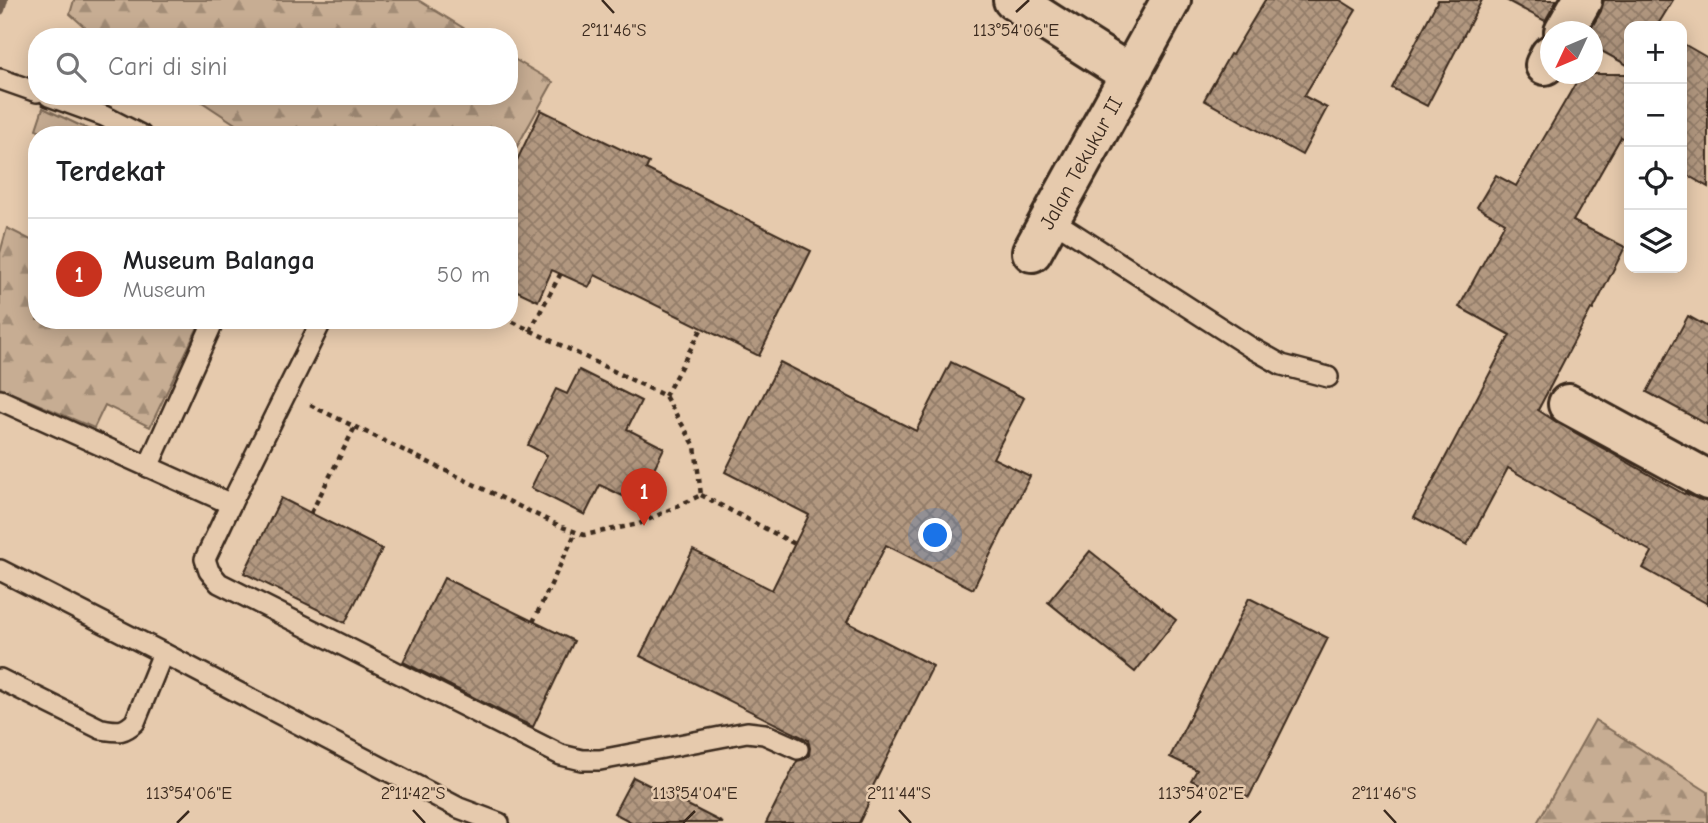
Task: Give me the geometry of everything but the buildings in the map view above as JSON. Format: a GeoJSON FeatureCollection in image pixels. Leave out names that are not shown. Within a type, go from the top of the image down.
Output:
{"type":"FeatureCollection","features":[{"type":"Feature","properties":{"kind":"street","name":"Jalan Tekukur II"},"geometry":{"type":"LineString","coordinates":[[1013,0],[1129,74]]}},
{"type":"Feature","properties":{"kind":"street","name":"Jalan Tekukur II"},"geometry":{"type":"LineString","coordinates":[[1032,252],[1171,0]]}},
{"type":"Feature","properties":{"kind":"street"},"geometry":{"type":"LineString","coordinates":[[1570,21],[1582,0]]}},
{"type":"Feature","properties":{"kind":"street"},"geometry":{"type":"LineString","coordinates":[[1568,404],[1708,480]]}},
{"type":"Feature","properties":{"kind":"lane"},"geometry":{"type":"LineString","coordinates":[[0,79],[28,89]]}},
{"type":"Feature","properties":{"kind":"lane"},"geometry":{"type":"LineString","coordinates":[[74,105],[123,126]]}},
{"type":"Feature","properties":{"kind":"lane"},"geometry":{"type":"LineString","coordinates":[[1051,219],[1250,347],[1282,365],[1328,377]]}},
{"type":"Feature","properties":{"kind":"lane"},"geometry":{"type":"LineString","coordinates":[[148,467],[210,329]]}},
{"type":"Feature","properties":{"kind":"lane"},"geometry":{"type":"LineString","coordinates":[[318,329],[205,559],[209,571],[219,583],[561,755],[582,760],[600,760],[747,732],[764,734],[798,749]]}},
{"type":"Feature","properties":{"kind":"lane"},"geometry":{"type":"LineString","coordinates":[[0,400],[231,504]]}},
{"type":"Feature","properties":{"kind":"lane"},"geometry":{"type":"LineString","coordinates":[[0,570],[459,808],[499,823]]}},
{"type":"Feature","properties":{"kind":"lane"},"geometry":{"type":"LineString","coordinates":[[0,679],[101,729],[119,732],[135,722],[163,653]]}},
{"type":"Feature","properties":{"kind":"path"},"geometry":{"type":"LineString","coordinates":[[530,331],[561,274]]}},
{"type":"Feature","properties":{"kind":"path"},"geometry":{"type":"LineString","coordinates":[[518,325],[665,397],[695,446],[701,495]]}},
{"type":"Feature","properties":{"kind":"path"},"geometry":{"type":"LineString","coordinates":[[665,397],[702,328]]}},
{"type":"Feature","properties":{"kind":"path"},"geometry":{"type":"LineString","coordinates":[[286,394],[562,527],[584,535],[639,524],[701,495]]}},
{"type":"Feature","properties":{"kind":"path"},"geometry":{"type":"LineString","coordinates":[[311,513],[355,427]]}},
{"type":"Feature","properties":{"kind":"path"},"geometry":{"type":"LineString","coordinates":[[701,495],[795,544]]}},
{"type":"Feature","properties":{"kind":"path"},"geometry":{"type":"LineString","coordinates":[[533,622],[576,533]]}},
{"type":"Feature","properties":{"kind":"green space"},"geometry":{"type":"Polygon","coordinates":[[[74,0],[418,0],[463,28],[86,28],[70,14],[74,0]]]}},
{"type":"Feature","properties":{"kind":"green space"},"geometry":{"type":"Polygon","coordinates":[[[518,61],[553,82],[518,145],[518,126],[238,126],[207,105],[518,105],[518,61]]]}},
{"type":"Feature","properties":{"kind":"green space"},"geometry":{"type":"Polygon","coordinates":[[[43,108],[81,126],[37,126],[43,108]]]}},
{"type":"Feature","properties":{"kind":"green space"},"geometry":{"type":"Polygon","coordinates":[[[7,228],[28,238],[28,329],[197,329],[150,427],[105,405],[94,428],[0,388],[0,253],[7,228]]]}},
{"type":"Feature","properties":{"kind":"green space"},"geometry":{"type":"Polygon","coordinates":[[[1595,720],[1708,792],[1708,823],[1537,823],[1595,720]]]}},
{"type":"Feature","properties":{"kind":"waterway"},"geometry":{"type":"LineString","coordinates":[[0,10],[3,0]]}},
{"type":"Feature","properties":{"kind":"place","name":"Museum Balanga"},"geometry":{"type":"Point","coordinates":[644,526]}}]}
